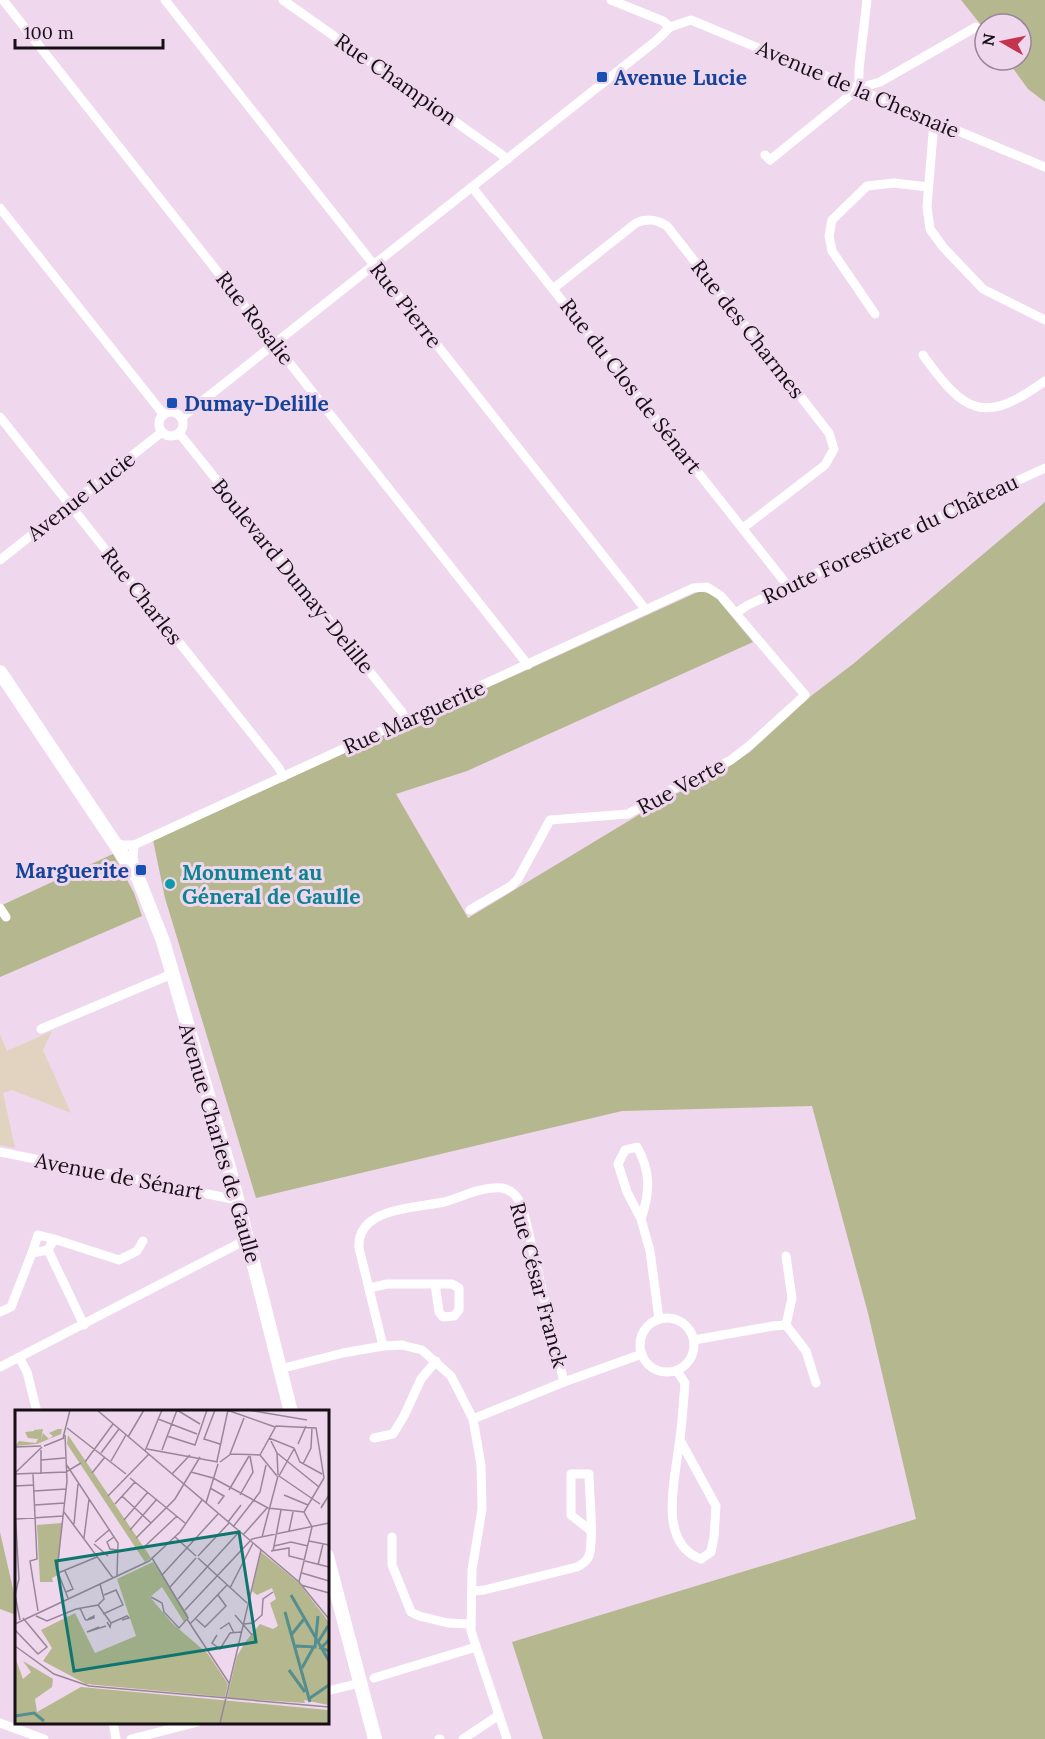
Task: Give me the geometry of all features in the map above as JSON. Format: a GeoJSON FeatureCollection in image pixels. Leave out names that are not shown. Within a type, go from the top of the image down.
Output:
{"type":"FeatureCollection","features":[{"type":"Feature","properties":{"kind":"main road","name":"Avenue Charles de Gaulle"},"geometry":{"type":"LineString","coordinates":[[0,672],[138,878],[163,941],[237,1200],[290,1410]]}},
{"type":"Feature","properties":{"kind":"main road"},"geometry":{"type":"LineString","coordinates":[[328,1560],[375,1739]]}},
{"type":"Feature","properties":{"kind":"street","name":"Rue Rosalie"},"geometry":{"type":"LineString","coordinates":[[3,0],[528,665]]}},
{"type":"Feature","properties":{"kind":"street","name":"Rue Pierre"},"geometry":{"type":"LineString","coordinates":[[165,0],[646,610]]}},
{"type":"Feature","properties":{"kind":"street","name":"Rue Champion"},"geometry":{"type":"LineString","coordinates":[[283,0],[508,159]]}},
{"type":"Feature","properties":{"kind":"street"},"geometry":{"type":"LineString","coordinates":[[181,418],[657,40],[670,27],[663,21],[611,0]]}},
{"type":"Feature","properties":{"kind":"street"},"geometry":{"type":"LineString","coordinates":[[859,88],[867,0]]}},
{"type":"Feature","properties":{"kind":"street","name":"Avenue de la Chesnaie"},"geometry":{"type":"LineString","coordinates":[[670,27],[690,20],[859,88],[1045,167]]}},
{"type":"Feature","properties":{"kind":"street"},"geometry":{"type":"LineString","coordinates":[[765,155],[770,160],[859,88],[880,82],[973,28]]}},
{"type":"Feature","properties":{"kind":"street"},"geometry":{"type":"LineString","coordinates":[[934,121],[927,207],[930,230],[983,289],[1045,320]]}},
{"type":"Feature","properties":{"kind":"street"},"geometry":{"type":"LineString","coordinates":[[875,314],[832,250],[829,236],[832,220],[867,186],[894,183],[928,187]]}},
{"type":"Feature","properties":{"kind":"street","name":"Rue du Clos de Sénart"},"geometry":{"type":"LineString","coordinates":[[472,187],[788,586]]}},
{"type":"Feature","properties":{"kind":"street"},"geometry":{"type":"LineString","coordinates":[[0,208],[164,415]]}},
{"type":"Feature","properties":{"kind":"street","name":"Rue des Charmes"},"geometry":{"type":"LineString","coordinates":[[554,288],[636,223],[644,219],[659,221],[667,226],[829,433],[834,449],[825,465],[743,528]]}},
{"type":"Feature","properties":{"kind":"street"},"geometry":{"type":"LineString","coordinates":[[923,356],[944,384],[957,396],[969,404],[989,409],[1007,405],[1045,381]]}},
{"type":"Feature","properties":{"kind":"street"},"geometry":{"type":"LineString","coordinates":[[171,413],[181,418],[183,424],[179,433],[169,436],[162,432],[160,422],[164,415],[171,413]]}},
{"type":"Feature","properties":{"kind":"street","name":"Rue Charles"},"geometry":{"type":"LineString","coordinates":[[0,417],[279,768],[283,777]]}},
{"type":"Feature","properties":{"kind":"street","name":"Avenue Lucie"},"geometry":{"type":"LineString","coordinates":[[0,560],[162,432]]}},
{"type":"Feature","properties":{"kind":"street","name":"Boulevard Dumay-Delille"},"geometry":{"type":"LineString","coordinates":[[179,433],[402,712],[405,720]]}},
{"type":"Feature","properties":{"kind":"street","name":"Route Forestière du Château"},"geometry":{"type":"LineString","coordinates":[[736,613],[747,605],[1045,468]]}},
{"type":"Feature","properties":{"kind":"street","name":"Rue Marguerite"},"geometry":{"type":"LineString","coordinates":[[115,843],[134,844],[693,588],[707,587],[721,596],[736,613]]}},
{"type":"Feature","properties":{"kind":"street","name":"Rue Verte"},"geometry":{"type":"LineString","coordinates":[[470,910],[511,886],[518,879],[550,820],[628,814],[731,760],[806,695],[736,613]]}},
{"type":"Feature","properties":{"kind":"street"},"geometry":{"type":"LineString","coordinates":[[134,844],[133,859],[138,878]]}},
{"type":"Feature","properties":{"kind":"street"},"geometry":{"type":"LineString","coordinates":[[0,908],[6,916]]}},
{"type":"Feature","properties":{"kind":"street"},"geometry":{"type":"LineString","coordinates":[[41,1029],[172,974]]}},
{"type":"Feature","properties":{"kind":"street"},"geometry":{"type":"LineString","coordinates":[[641,1219],[648,1200],[648,1184],[645,1160],[637,1147],[625,1150],[618,1164],[627,1192],[641,1219],[650,1251],[659,1319]]}},
{"type":"Feature","properties":{"kind":"street","name":"Avenue de Sénart"},"geometry":{"type":"LineString","coordinates":[[0,1152],[237,1200]]}},
{"type":"Feature","properties":{"kind":"street","name":"Rue César Franck"},"geometry":{"type":"LineString","coordinates":[[370,1288],[358,1239],[361,1231],[372,1220],[391,1210],[444,1202],[493,1188],[505,1188],[516,1194],[522,1205],[564,1382]]}},
{"type":"Feature","properties":{"kind":"street"},"geometry":{"type":"LineString","coordinates":[[0,1312],[11,1307],[38,1235],[119,1260],[137,1251],[143,1241]]}},
{"type":"Feature","properties":{"kind":"street"},"geometry":{"type":"LineString","coordinates":[[48,1250],[54,1239]]}},
{"type":"Feature","properties":{"kind":"street"},"geometry":{"type":"LineString","coordinates":[[0,1366],[237,1244],[248,1241]]}},
{"type":"Feature","properties":{"kind":"street"},"geometry":{"type":"LineString","coordinates":[[48,1250],[84,1324]]}},
{"type":"Feature","properties":{"kind":"street"},"geometry":{"type":"LineString","coordinates":[[32,1253],[48,1250]]}},
{"type":"Feature","properties":{"kind":"street"},"geometry":{"type":"LineString","coordinates":[[786,1256],[792,1298],[786,1325]]}},
{"type":"Feature","properties":{"kind":"street"},"geometry":{"type":"LineString","coordinates":[[383,1346],[370,1288],[387,1284],[435,1284]]}},
{"type":"Feature","properties":{"kind":"street"},"geometry":{"type":"LineString","coordinates":[[659,1319],[676,1319],[684,1324],[691,1332],[694,1341],[692,1357],[685,1366],[668,1373],[658,1371],[648,1365],[640,1344],[650,1324],[659,1319]]}},
{"type":"Feature","properties":{"kind":"street"},"geometry":{"type":"LineString","coordinates":[[694,1341],[786,1325]]}},
{"type":"Feature","properties":{"kind":"street"},"geometry":{"type":"LineString","coordinates":[[786,1325],[806,1351],[816,1383]]}},
{"type":"Feature","properties":{"kind":"street"},"geometry":{"type":"LineString","coordinates":[[280,1369],[343,1353],[402,1345],[422,1350],[451,1376],[473,1419],[482,1483],[482,1509],[472,1570],[470,1624],[507,1739]]}},
{"type":"Feature","properties":{"kind":"street"},"geometry":{"type":"LineString","coordinates":[[473,1419],[564,1382],[642,1354]]}},
{"type":"Feature","properties":{"kind":"street"},"geometry":{"type":"LineString","coordinates":[[19,1357],[27,1372],[36,1410]]}},
{"type":"Feature","properties":{"kind":"street"},"geometry":{"type":"LineString","coordinates":[[374,1438],[393,1434],[421,1379],[436,1361]]}},
{"type":"Feature","properties":{"kind":"street"},"geometry":{"type":"LineString","coordinates":[[677,1371],[685,1383],[671,1505],[680,1544],[693,1556],[701,1558],[711,1552],[716,1506],[680,1440]]}},
{"type":"Feature","properties":{"kind":"street"},"geometry":{"type":"LineString","coordinates":[[472,1591],[584,1564],[590,1550],[590,1530],[589,1474],[571,1474],[572,1515],[590,1530]]}},
{"type":"Feature","properties":{"kind":"street"},"geometry":{"type":"LineString","coordinates":[[392,1537],[392,1565],[411,1612],[448,1623],[470,1624]]}},
{"type":"Feature","properties":{"kind":"street"},"geometry":{"type":"LineString","coordinates":[[374,1678],[476,1647]]}},
{"type":"Feature","properties":{"kind":"street"},"geometry":{"type":"LineString","coordinates":[[328,1691],[360,1683]]}},
{"type":"Feature","properties":{"kind":"street"},"geometry":{"type":"LineString","coordinates":[[463,1739],[499,1715]]}},
{"type":"Feature","properties":{"kind":"street"},"geometry":{"type":"LineString","coordinates":[[0,1723],[44,1739]]}},
{"type":"Feature","properties":{"kind":"street"},"geometry":{"type":"LineString","coordinates":[[113,1724],[116,1739]]}},
{"type":"Feature","properties":{"kind":"street"},"geometry":{"type":"LineString","coordinates":[[131,1739],[190,1724]]}},
{"type":"Feature","properties":{"kind":"shaded area"},"geometry":{"type":"Polygon","coordinates":[[[52,1031],[43,1050],[71,1113],[12,1090],[3,1093],[15,1148],[0,1145],[0,1034],[7,1051],[52,1031]]]}},
{"type":"Feature","properties":{"kind":"green space"},"geometry":{"type":"Polygon","coordinates":[[[961,0],[1045,0],[1045,102],[1028,89],[1016,72],[1033,72],[1033,12],[973,12],[973,15],[961,0]]]}},
{"type":"Feature","properties":{"kind":"green space"},"geometry":{"type":"Polygon","coordinates":[[[1045,502],[1045,1739],[543,1739],[512,1642],[916,1519],[868,1313],[812,1106],[622,1111],[256,1198],[165,898],[153,840],[700,591],[714,595],[753,642],[467,771],[396,794],[468,918],[660,802],[724,770],[750,752],[811,696],[853,664],[1045,502]]]}},
{"type":"Feature","properties":{"kind":"green space"},"geometry":{"type":"Polygon","coordinates":[[[113,854],[134,893],[142,916],[0,977],[0,906],[113,854]]]}},
{"type":"Feature","properties":{"kind":"green space"},"geometry":{"type":"Polygon","coordinates":[[[0,1532],[15,1598],[15,1615],[0,1609],[0,1532]]]}},
{"type":"Feature","properties":{"kind":"place","name":"Avenue Lucie"},"geometry":{"type":"Point","coordinates":[602,77]}},
{"type":"Feature","properties":{"kind":"place","name":"Dumay-Delille"},"geometry":{"type":"Point","coordinates":[172,403]}},
{"type":"Feature","properties":{"kind":"place","name":"Marguerite"},"geometry":{"type":"Point","coordinates":[141,870]}},
{"type":"Feature","properties":{"kind":"place","name":"Monument au Géneral de Gaulle"},"geometry":{"type":"Point","coordinates":[170,884]}}]}
